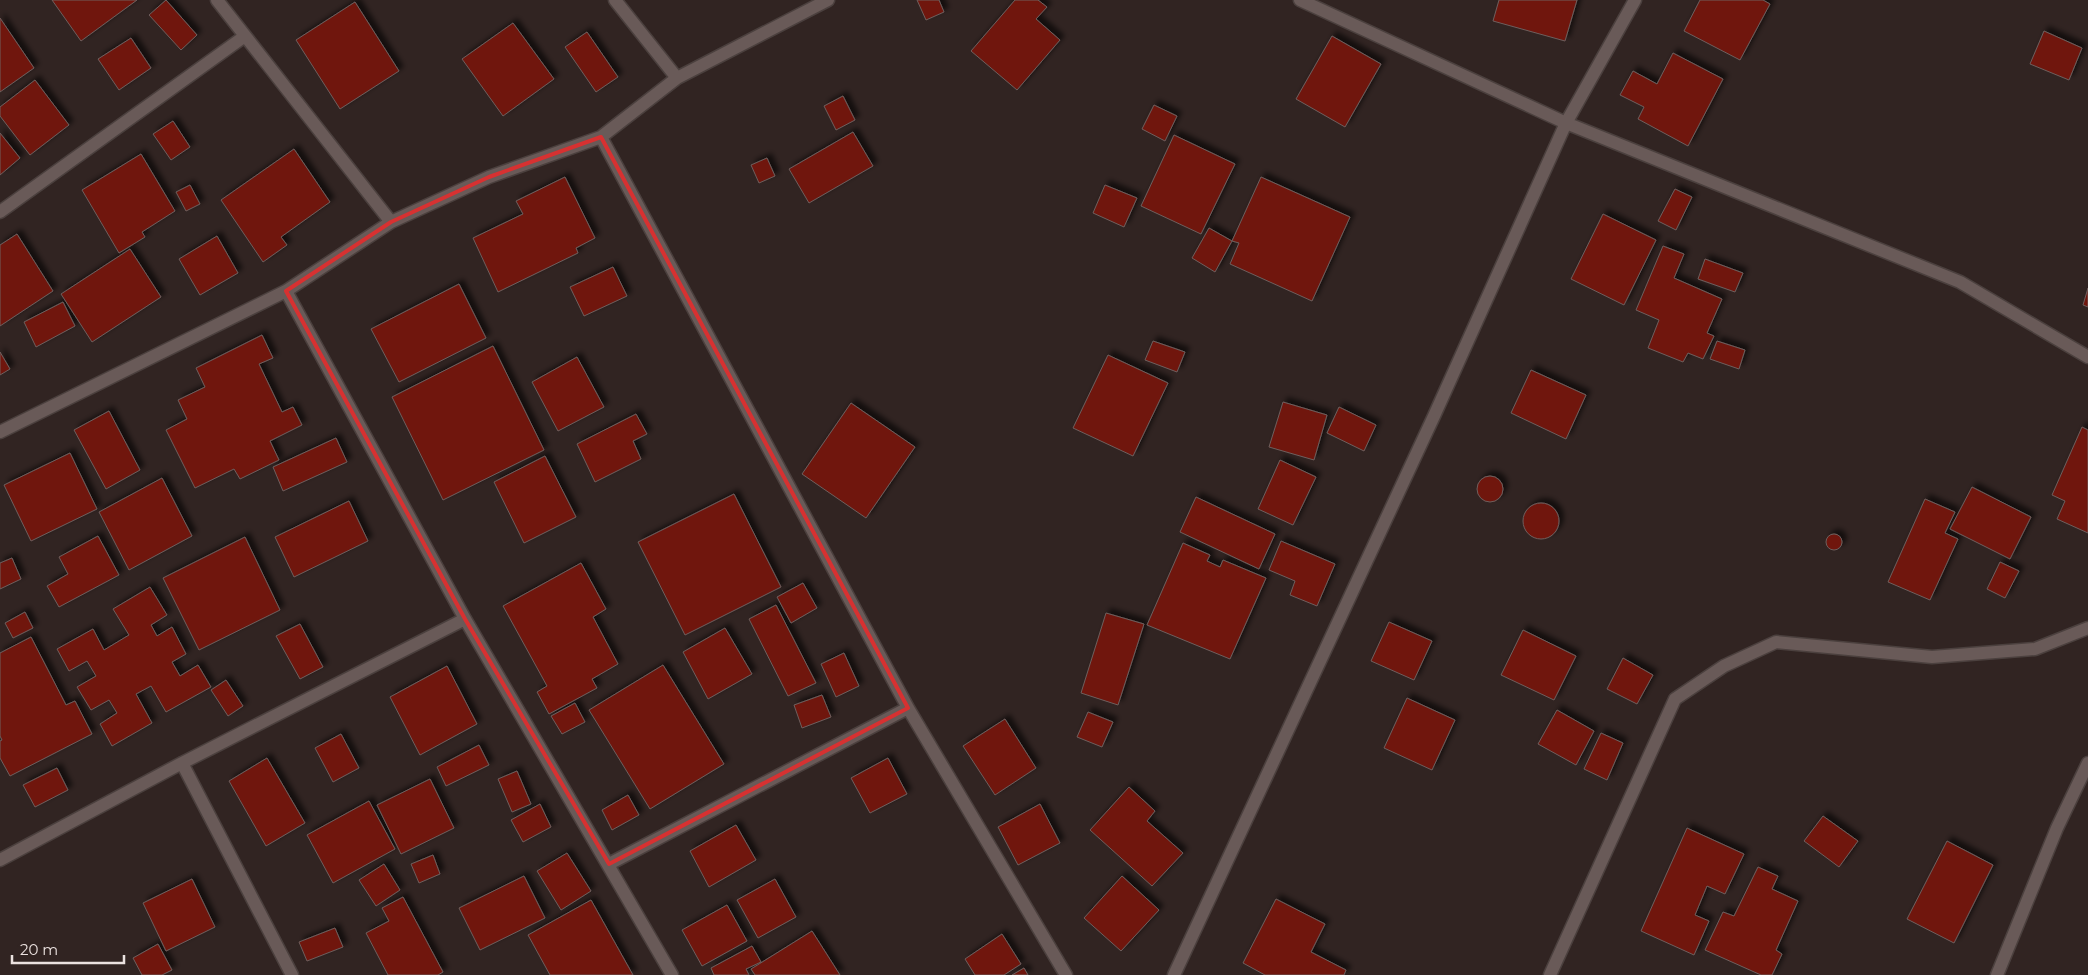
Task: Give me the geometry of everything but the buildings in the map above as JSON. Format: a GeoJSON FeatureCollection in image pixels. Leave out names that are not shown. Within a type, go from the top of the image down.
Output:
{"type":"FeatureCollection","features":[{"type":"Feature","properties":{"kind":"street"},"geometry":{"type":"LineString","coordinates":[[217,0],[391,222]]}},
{"type":"Feature","properties":{"kind":"street"},"geometry":{"type":"LineString","coordinates":[[615,0],[677,78]]}},
{"type":"Feature","properties":{"kind":"street"},"geometry":{"type":"LineString","coordinates":[[0,432],[286,291],[391,222],[489,177],[602,137],[677,78],[828,0]]}},
{"type":"Feature","properties":{"kind":"street"},"geometry":{"type":"LineString","coordinates":[[1300,0],[1566,123],[1960,282],[2088,358]]}},
{"type":"Feature","properties":{"kind":"street"},"geometry":{"type":"LineString","coordinates":[[1174,975],[1430,425],[1566,123],[1635,0]]}},
{"type":"Feature","properties":{"kind":"street"},"geometry":{"type":"LineString","coordinates":[[0,212],[245,36]]}},
{"type":"Feature","properties":{"kind":"street"},"geometry":{"type":"LineString","coordinates":[[602,137],[908,708],[1066,975]]}},
{"type":"Feature","properties":{"kind":"street"},"geometry":{"type":"LineString","coordinates":[[286,291],[465,619],[672,975]]}},
{"type":"Feature","properties":{"kind":"street"},"geometry":{"type":"LineString","coordinates":[[0,860],[182,762],[465,619]]}},
{"type":"Feature","properties":{"kind":"street"},"geometry":{"type":"LineString","coordinates":[[1550,975],[1675,699],[1724,666],[1776,642],[1932,657],[2035,648],[2088,628]]}},
{"type":"Feature","properties":{"kind":"street"},"geometry":{"type":"LineString","coordinates":[[609,864],[908,708]]}},
{"type":"Feature","properties":{"kind":"street"},"geometry":{"type":"LineString","coordinates":[[182,762],[292,975]]}},
{"type":"Feature","properties":{"kind":"street"},"geometry":{"type":"LineString","coordinates":[[1997,975],[2057,828],[2088,763]]}},
{"type":"Feature","properties":{"kind":"highlighted area"},"geometry":{"type":"Polygon","coordinates":[[[601,137],[908,708],[609,864],[465,619],[286,291],[391,222],[489,177],[601,137]]]}}]}
